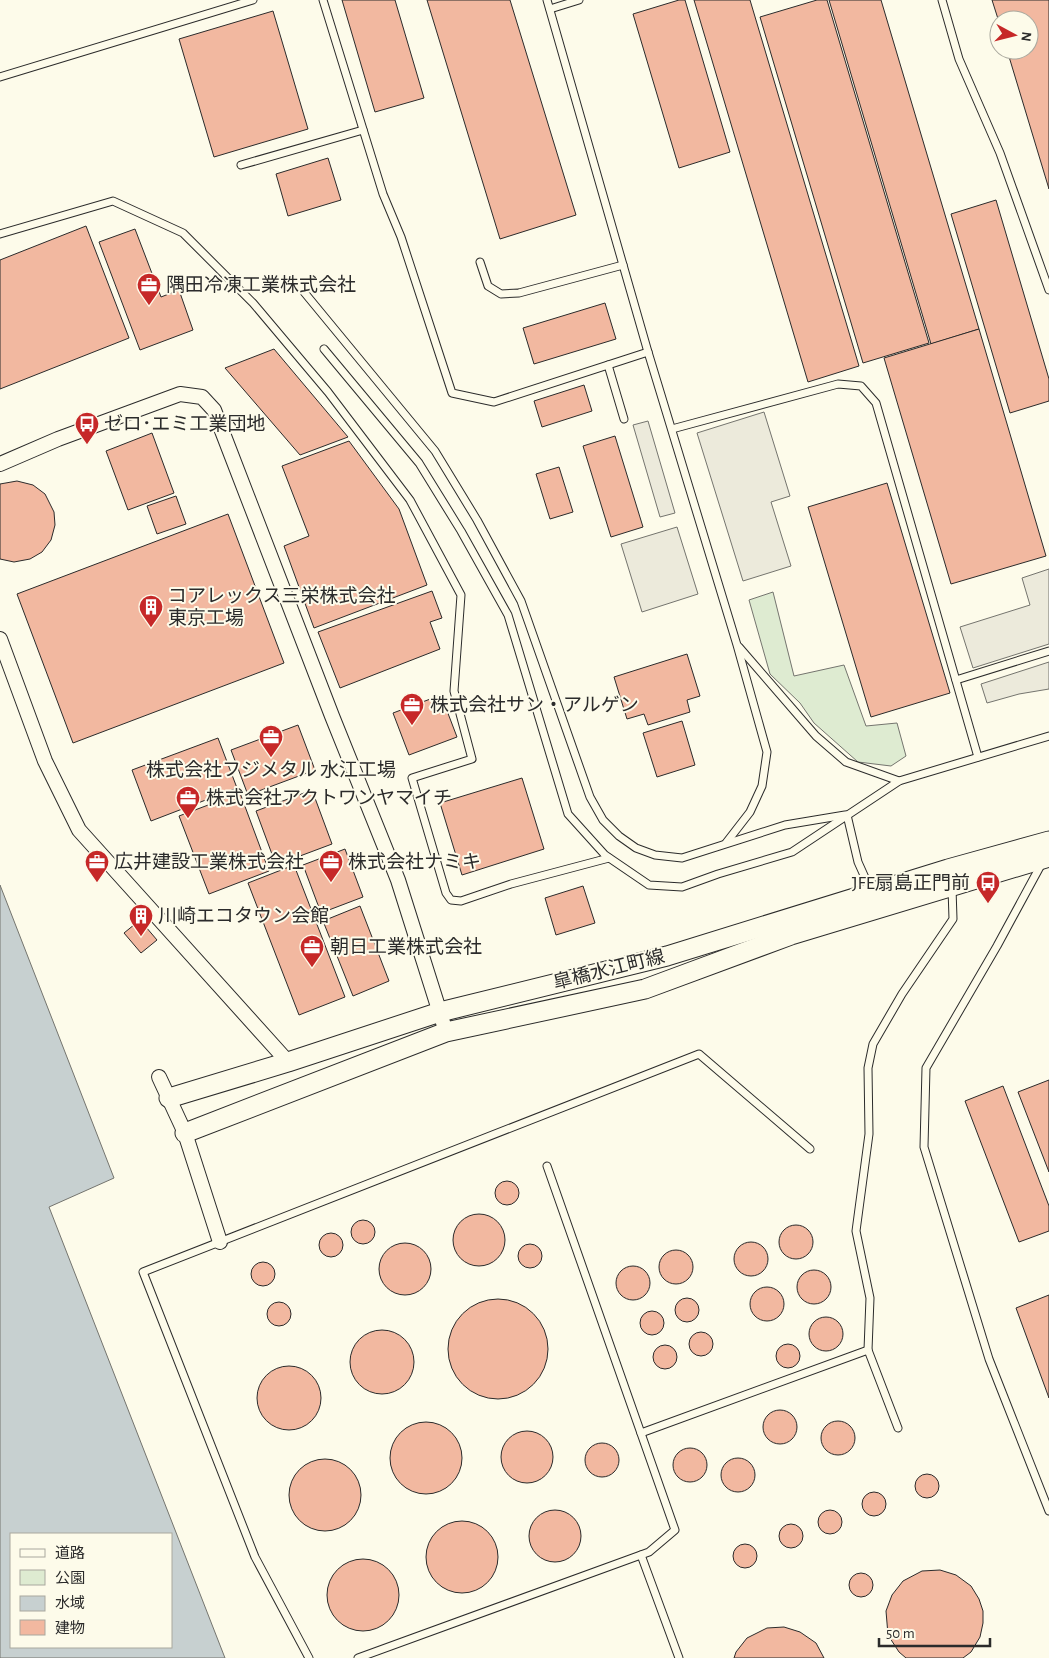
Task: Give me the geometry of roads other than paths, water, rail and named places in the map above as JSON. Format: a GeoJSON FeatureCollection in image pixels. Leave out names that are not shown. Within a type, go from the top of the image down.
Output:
{"type":"FeatureCollection","features":[{"type":"Feature","properties":{"kind":"street"},"geometry":{"type":"LineString","coordinates":[[0,464],[58,439],[180,394],[202,397],[214,410],[332,716],[398,880],[446,1032]]}},
{"type":"Feature","properties":{"kind":"street"},"geometry":{"type":"LineString","coordinates":[[0,638],[45,761],[79,830],[288,1062]]}},
{"type":"Feature","properties":{"kind":"street","name":"皐橋水江町線"},"geometry":{"type":"LineString","coordinates":[[185,1133],[446,1032],[645,989],[791,935],[873,901],[1049,840]]}},
{"type":"Feature","properties":{"kind":"street","name":"皐橋水江町線"},"geometry":{"type":"LineString","coordinates":[[169,1098],[288,1062],[440,1012],[667,956],[873,901],[952,887],[1047,858]]}},
{"type":"Feature","properties":{"kind":"street"},"geometry":{"type":"LineString","coordinates":[[159,1076],[185,1133],[220,1242]]}},
{"type":"Feature","properties":{"kind":"lane"},"geometry":{"type":"LineString","coordinates":[[0,77],[253,0]]}},
{"type":"Feature","properties":{"kind":"lane"},"geometry":{"type":"LineString","coordinates":[[323,0],[383,194],[401,237],[452,393],[494,402],[648,352]]}},
{"type":"Feature","properties":{"kind":"lane"},"geometry":{"type":"LineString","coordinates":[[547,0],[648,352],[737,645],[767,752],[762,786],[750,812],[726,843]]}},
{"type":"Feature","properties":{"kind":"lane"},"geometry":{"type":"LineString","coordinates":[[550,9],[579,0]]}},
{"type":"Feature","properties":{"kind":"lane"},"geometry":{"type":"LineString","coordinates":[[942,0],[960,59],[1000,153],[1049,290]]}},
{"type":"Feature","properties":{"kind":"lane"},"geometry":{"type":"LineString","coordinates":[[241,165],[363,130]]}},
{"type":"Feature","properties":{"kind":"lane"},"geometry":{"type":"LineString","coordinates":[[0,234],[113,201],[182,233],[253,303],[328,392],[410,500],[461,595],[454,691],[472,759],[412,778],[446,893],[451,900],[461,901],[511,884],[609,858]]}},
{"type":"Feature","properties":{"kind":"lane"},"geometry":{"type":"LineString","coordinates":[[480,262],[488,286],[502,294],[519,293],[624,265]]}},
{"type":"Feature","properties":{"kind":"lane"},"geometry":{"type":"LineString","coordinates":[[299,286],[435,451],[477,520],[521,601],[590,797],[603,820],[619,836],[636,848],[655,855],[682,858],[785,825],[847,815]]}},
{"type":"Feature","properties":{"kind":"lane"},"geometry":{"type":"LineString","coordinates":[[324,349],[419,463],[508,615],[568,814],[609,858],[649,885],[682,887],[792,852],[899,781],[1049,736]]}},
{"type":"Feature","properties":{"kind":"lane"},"geometry":{"type":"LineString","coordinates":[[608,365],[624,419]]}},
{"type":"Feature","properties":{"kind":"lane"},"geometry":{"type":"LineString","coordinates":[[672,428],[838,384],[861,386],[876,403],[978,757]]}},
{"type":"Feature","properties":{"kind":"lane"},"geometry":{"type":"LineString","coordinates":[[737,645],[816,736],[846,762],[899,781]]}},
{"type":"Feature","properties":{"kind":"lane"},"geometry":{"type":"LineString","coordinates":[[956,680],[1049,651]]}},
{"type":"Feature","properties":{"kind":"lane"},"geometry":{"type":"LineString","coordinates":[[847,815],[858,862],[873,901]]}},
{"type":"Feature","properties":{"kind":"lane"},"geometry":{"type":"LineString","coordinates":[[1047,858],[926,1068],[924,1147],[989,1359],[1049,1511]]}},
{"type":"Feature","properties":{"kind":"lane"},"geometry":{"type":"LineString","coordinates":[[898,1428],[868,1350],[870,1298],[856,1231],[869,1134],[868,1068],[874,1044],[902,994],[953,919],[952,887]]}},
{"type":"Feature","properties":{"kind":"lane"},"geometry":{"type":"LineString","coordinates":[[309,1658],[254,1557],[143,1272],[699,1054],[810,1149]]}},
{"type":"Feature","properties":{"kind":"lane"},"geometry":{"type":"LineString","coordinates":[[358,1658],[649,1552],[675,1530],[547,1166]]}},
{"type":"Feature","properties":{"kind":"lane"},"geometry":{"type":"LineString","coordinates":[[641,1433],[868,1350]]}},
{"type":"Feature","properties":{"kind":"lane"},"geometry":{"type":"LineString","coordinates":[[641,1555],[679,1658]]}},
{"type":"Feature","properties":{"kind":"water"},"geometry":{"type":"Polygon","coordinates":[[[0,885],[114,1178],[49,1207],[225,1658],[0,1658],[0,885]]]}},
{"type":"Feature","properties":{"kind":"place","name":"隅田冷凍工業株式会社"},"geometry":{"type":"Point","coordinates":[149,306]}},
{"type":"Feature","properties":{"kind":"place","name":"ゼロ･エミ工業団地"},"geometry":{"type":"Point","coordinates":[87,445]}},
{"type":"Feature","properties":{"kind":"place","name":"コアレックス三栄株式会社 東京工場"},"geometry":{"type":"Point","coordinates":[151,628]}},
{"type":"Feature","properties":{"kind":"place","name":"株式会社サン・アルゲン"},"geometry":{"type":"Point","coordinates":[412,726]}},
{"type":"Feature","properties":{"kind":"place","name":"株式会社フジメタル 水江工場"},"geometry":{"type":"Point","coordinates":[271,758]}},
{"type":"Feature","properties":{"kind":"place","name":"株式会社アクトワンヤマイチ"},"geometry":{"type":"Point","coordinates":[188,819]}},
{"type":"Feature","properties":{"kind":"place","name":"広井建設工業株式会社"},"geometry":{"type":"Point","coordinates":[97,883]}},
{"type":"Feature","properties":{"kind":"place","name":"株式会社ナミキ"},"geometry":{"type":"Point","coordinates":[331,883]}},
{"type":"Feature","properties":{"kind":"place","name":"JFE扇島正門前"},"geometry":{"type":"Point","coordinates":[988,904]}},
{"type":"Feature","properties":{"kind":"place","name":"川崎エコタウン会館"},"geometry":{"type":"Point","coordinates":[141,937]}},
{"type":"Feature","properties":{"kind":"place","name":"朝日工業株式会社"},"geometry":{"type":"Point","coordinates":[312,968]}}]}
